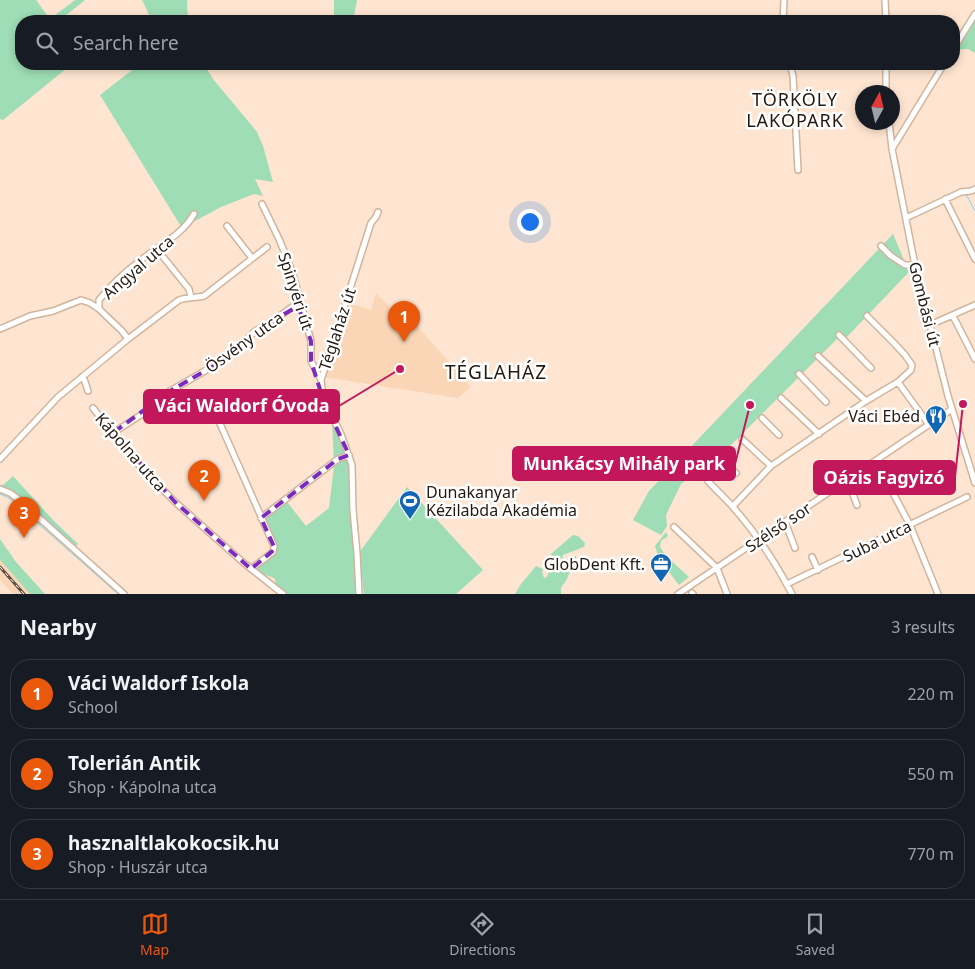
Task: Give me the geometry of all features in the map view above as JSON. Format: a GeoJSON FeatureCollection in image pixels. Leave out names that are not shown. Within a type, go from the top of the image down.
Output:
{"type":"FeatureCollection","features":[{"type":"Feature","properties":{"kind":"street"},"geometry":{"type":"LineString","coordinates":[[783,15],[784,0]]}},
{"type":"Feature","properties":{"kind":"street"},"geometry":{"type":"LineString","coordinates":[[885,0],[886,15]]}},
{"type":"Feature","properties":{"kind":"street"},"geometry":{"type":"LineString","coordinates":[[960,38],[975,14]]}},
{"type":"Feature","properties":{"kind":"street"},"geometry":{"type":"LineString","coordinates":[[792,70],[794,76],[798,170]]}},
{"type":"Feature","properties":{"kind":"street"},"geometry":{"type":"LineString","coordinates":[[886,70],[886,85]]}},
{"type":"Feature","properties":{"kind":"street"},"geometry":{"type":"LineString","coordinates":[[892,149],[940,70]]}},
{"type":"Feature","properties":{"kind":"street","name":"Gombási út"},"geometry":{"type":"LineString","coordinates":[[890,130],[915,265],[952,409],[975,482]]}},
{"type":"Feature","properties":{"kind":"street"},"geometry":{"type":"LineString","coordinates":[[906,218],[961,192],[975,189]]}},
{"type":"Feature","properties":{"kind":"street"},"geometry":{"type":"LineString","coordinates":[[945,199],[975,259]]}},
{"type":"Feature","properties":{"kind":"street","name":"Spinyéri út"},"geometry":{"type":"LineString","coordinates":[[262,204],[292,271],[312,341],[311,361],[321,380]]}},
{"type":"Feature","properties":{"kind":"street","name":"Téglaház út"},"geometry":{"type":"LineString","coordinates":[[359,594],[352,465],[341,434],[323,399],[321,380],[371,223],[378,212]]}},
{"type":"Feature","properties":{"kind":"street","name":"Angyal utca"},"geometry":{"type":"LineString","coordinates":[[99,309],[99,300],[111,285],[139,261],[180,231],[189,223],[194,214]]}},
{"type":"Feature","properties":{"kind":"street"},"geometry":{"type":"LineString","coordinates":[[227,226],[252,258]]}},
{"type":"Feature","properties":{"kind":"street"},"geometry":{"type":"LineString","coordinates":[[881,246],[891,256],[905,265],[915,265]]}},
{"type":"Feature","properties":{"kind":"street"},"geometry":{"type":"LineString","coordinates":[[0,459],[58,397],[128,339],[179,300],[204,296],[267,247]]}},
{"type":"Feature","properties":{"kind":"street"},"geometry":{"type":"LineString","coordinates":[[164,258],[189,289],[191,297]]}},
{"type":"Feature","properties":{"kind":"street","name":"Angyal utca"},"geometry":{"type":"LineString","coordinates":[[0,329],[30,316],[53,311],[81,300],[99,309]]}},
{"type":"Feature","properties":{"kind":"street"},"geometry":{"type":"LineString","coordinates":[[930,326],[975,305]]}},
{"type":"Feature","properties":{"kind":"street","name":"Ösvény utca"},"geometry":{"type":"LineString","coordinates":[[113,433],[150,409],[170,391],[229,357],[254,332],[292,307],[298,306],[302,308]]}},
{"type":"Feature","properties":{"kind":"street"},"geometry":{"type":"LineString","coordinates":[[99,309],[128,339]]}},
{"type":"Feature","properties":{"kind":"street"},"geometry":{"type":"LineString","coordinates":[[733,506],[771,466],[866,401],[898,382],[911,370],[912,365],[900,349],[867,316]]}},
{"type":"Feature","properties":{"kind":"street"},"geometry":{"type":"LineString","coordinates":[[953,316],[975,358]]}},
{"type":"Feature","properties":{"kind":"street"},"geometry":{"type":"LineString","coordinates":[[839,335],[871,368]]}},
{"type":"Feature","properties":{"kind":"street"},"geometry":{"type":"LineString","coordinates":[[818,356],[866,401]]}},
{"type":"Feature","properties":{"kind":"street"},"geometry":{"type":"LineString","coordinates":[[799,374],[826,402]]}},
{"type":"Feature","properties":{"kind":"street"},"geometry":{"type":"LineString","coordinates":[[83,376],[88,391]]}},
{"type":"Feature","properties":{"kind":"street"},"geometry":{"type":"LineString","coordinates":[[898,382],[929,425]]}},
{"type":"Feature","properties":{"kind":"street"},"geometry":{"type":"LineString","coordinates":[[781,398],[819,434]]}},
{"type":"Feature","properties":{"kind":"street","name":"Kápolna utca"},"geometry":{"type":"LineString","coordinates":[[93,408],[132,457],[175,502],[251,569],[283,594]]}},
{"type":"Feature","properties":{"kind":"street","name":"Szélső sor"},"geometry":{"type":"LineString","coordinates":[[678,594],[952,409]]}},
{"type":"Feature","properties":{"kind":"street"},"geometry":{"type":"LineString","coordinates":[[762,418],[779,435]]}},
{"type":"Feature","properties":{"kind":"street"},"geometry":{"type":"LineString","coordinates":[[218,419],[274,549],[273,552],[251,569]]}},
{"type":"Feature","properties":{"kind":"street"},"geometry":{"type":"LineString","coordinates":[[742,439],[771,466]]}},
{"type":"Feature","properties":{"kind":"street"},"geometry":{"type":"LineString","coordinates":[[261,518],[338,459],[349,455]]}},
{"type":"Feature","properties":{"kind":"street"},"geometry":{"type":"LineString","coordinates":[[723,460],[736,473]]}},
{"type":"Feature","properties":{"kind":"street"},"geometry":{"type":"LineString","coordinates":[[876,461],[910,525],[938,593],[931,594]]}},
{"type":"Feature","properties":{"kind":"street"},"geometry":{"type":"LineString","coordinates":[[847,479],[857,505]]}},
{"type":"Feature","properties":{"kind":"street"},"geometry":{"type":"LineString","coordinates":[[708,481],[733,506],[759,540],[792,594]]}},
{"type":"Feature","properties":{"kind":"street"},"geometry":{"type":"LineString","coordinates":[[0,489],[10,493],[124,594]]}},
{"type":"Feature","properties":{"kind":"street","name":"Suba utca"},"geometry":{"type":"LineString","coordinates":[[787,584],[967,496]]}},
{"type":"Feature","properties":{"kind":"street"},"geometry":{"type":"LineString","coordinates":[[785,522],[796,548]]}},
{"type":"Feature","properties":{"kind":"street"},"geometry":{"type":"LineString","coordinates":[[674,527],[717,568],[727,594]]}},
{"type":"Feature","properties":{"kind":"street"},"geometry":{"type":"LineString","coordinates":[[812,557],[818,570]]}},
{"type":"Feature","properties":{"kind":"highlighted area"},"geometry":{"type":"Polygon","coordinates":[[[298,306],[311,341],[311,361],[323,399],[349,455],[338,459],[261,518],[275,549],[251,569],[175,502],[113,433],[170,391],[229,357],[254,332],[298,306]]]}},
{"type":"Feature","properties":{"kind":"shaded area"},"geometry":{"type":"Polygon","coordinates":[[[376,293],[399,316],[405,312],[471,387],[458,398],[323,377],[348,303],[371,310],[376,293]]]}},
{"type":"Feature","properties":{"kind":"shaded area"},"geometry":{"type":"Polygon","coordinates":[[[0,560],[30,594],[13,594],[0,580],[0,560]]]}},
{"type":"Feature","properties":{"kind":"green space"},"geometry":{"type":"Polygon","coordinates":[[[0,0],[36,0],[47,15],[15,15],[15,70],[65,70],[3,120],[0,119],[0,0]]]}},
{"type":"Feature","properties":{"kind":"green space"},"geometry":{"type":"Polygon","coordinates":[[[75,0],[85,0],[66,15],[55,15],[75,0]]]}},
{"type":"Feature","properties":{"kind":"green space"},"geometry":{"type":"Polygon","coordinates":[[[142,0],[187,0],[188,15],[149,15],[142,0]]]}},
{"type":"Feature","properties":{"kind":"green space"},"geometry":{"type":"Polygon","coordinates":[[[334,0],[357,0],[354,15],[334,15],[334,0]]]}},
{"type":"Feature","properties":{"kind":"green space"},"geometry":{"type":"Polygon","coordinates":[[[975,18],[975,53],[968,49],[960,50],[960,42],[975,18]]]}},
{"type":"Feature","properties":{"kind":"green space"},"geometry":{"type":"Polygon","coordinates":[[[132,70],[208,70],[257,132],[273,182],[255,179],[263,196],[254,194],[221,207],[182,228],[100,95],[132,70]]]}},
{"type":"Feature","properties":{"kind":"green space"},"geometry":{"type":"Polygon","coordinates":[[[893,234],[909,272],[843,341],[839,337],[706,470],[681,484],[666,515],[667,526],[661,535],[633,520],[649,491],[893,234]]]}},
{"type":"Feature","properties":{"kind":"green space"},"geometry":{"type":"Polygon","coordinates":[[[332,420],[348,454],[355,550],[356,594],[286,594],[276,586],[275,579],[262,574],[258,570],[260,565],[277,552],[277,547],[266,521],[267,517],[287,502],[306,526],[329,508],[334,466],[332,420]]]}},
{"type":"Feature","properties":{"kind":"green space"},"geometry":{"type":"Polygon","coordinates":[[[13,476],[78,544],[76,546],[12,492],[1,487],[13,476]]]}},
{"type":"Feature","properties":{"kind":"green space","name":"Dunakanyar Kézilabda Akadémia"},"geometry":{"type":"Polygon","coordinates":[[[407,487],[483,570],[456,594],[364,594],[359,553],[407,487]]]}},
{"type":"Feature","properties":{"kind":"green space"},"geometry":{"type":"Polygon","coordinates":[[[666,532],[668,536],[661,541],[660,547],[666,556],[689,577],[679,585],[659,559],[655,546],[666,532]]]}},
{"type":"Feature","properties":{"kind":"green space"},"geometry":{"type":"Polygon","coordinates":[[[573,535],[578,536],[585,543],[584,547],[563,555],[562,561],[576,556],[576,560],[561,588],[561,594],[515,594],[536,566],[543,569],[544,578],[547,577],[552,559],[551,554],[573,535]]]}},
{"type":"Feature","properties":{"kind":"green space"},"geometry":{"type":"Polygon","coordinates":[[[0,539],[16,562],[45,594],[30,594],[0,560],[0,539]]]}},
{"type":"Feature","properties":{"kind":"waterway"},"geometry":{"type":"LineString","coordinates":[[966,194],[975,211]]}},
{"type":"Feature","properties":{"kind":"waterway"},"geometry":{"type":"LineString","coordinates":[[2,485],[17,494],[65,535]]}},
{"type":"Feature","properties":{"kind":"waterway"},"geometry":{"type":"LineString","coordinates":[[0,494],[9,498],[118,594]]}},
{"type":"Feature","properties":{"kind":"railway"},"geometry":{"type":"LineString","coordinates":[[0,567],[24,594]]}},
{"type":"Feature","properties":{"kind":"place","name":"Váci Waldorf Iskola"},"geometry":{"type":"Point","coordinates":[404,342]}},
{"type":"Feature","properties":{"kind":"place","name":"Váci Waldorf Óvoda"},"geometry":{"type":"Point","coordinates":[400,369]}},
{"type":"Feature","properties":{"kind":"place","name":"Oázis Fagyizó"},"geometry":{"type":"Point","coordinates":[963,404]}},
{"type":"Feature","properties":{"kind":"place","name":"Munkácsy Mihály park"},"geometry":{"type":"Point","coordinates":[750,405]}},
{"type":"Feature","properties":{"kind":"place","name":"Váci Ebéd"},"geometry":{"type":"Point","coordinates":[936,435]}},
{"type":"Feature","properties":{"kind":"place","name":"Tolerián Antik"},"geometry":{"type":"Point","coordinates":[204,501]}},
{"type":"Feature","properties":{"kind":"place","name":"Dunakanyar Kézilabda Akadémia"},"geometry":{"type":"Point","coordinates":[410,520]}},
{"type":"Feature","properties":{"kind":"place","name":"hasznaltlakokocsik.hu"},"geometry":{"type":"Point","coordinates":[24,538]}},
{"type":"Feature","properties":{"kind":"place","name":"GlobDent Kft."},"geometry":{"type":"Point","coordinates":[661,583]}},
{"type":"Feature","properties":{"kind":"district","name":"TÖRKÖLY LAKÓPARK"},"geometry":{"type":"Point","coordinates":[795,109]}},
{"type":"Feature","properties":{"kind":"district","name":"TÉGLAHÁZ"},"geometry":{"type":"Point","coordinates":[496,372]}}]}
